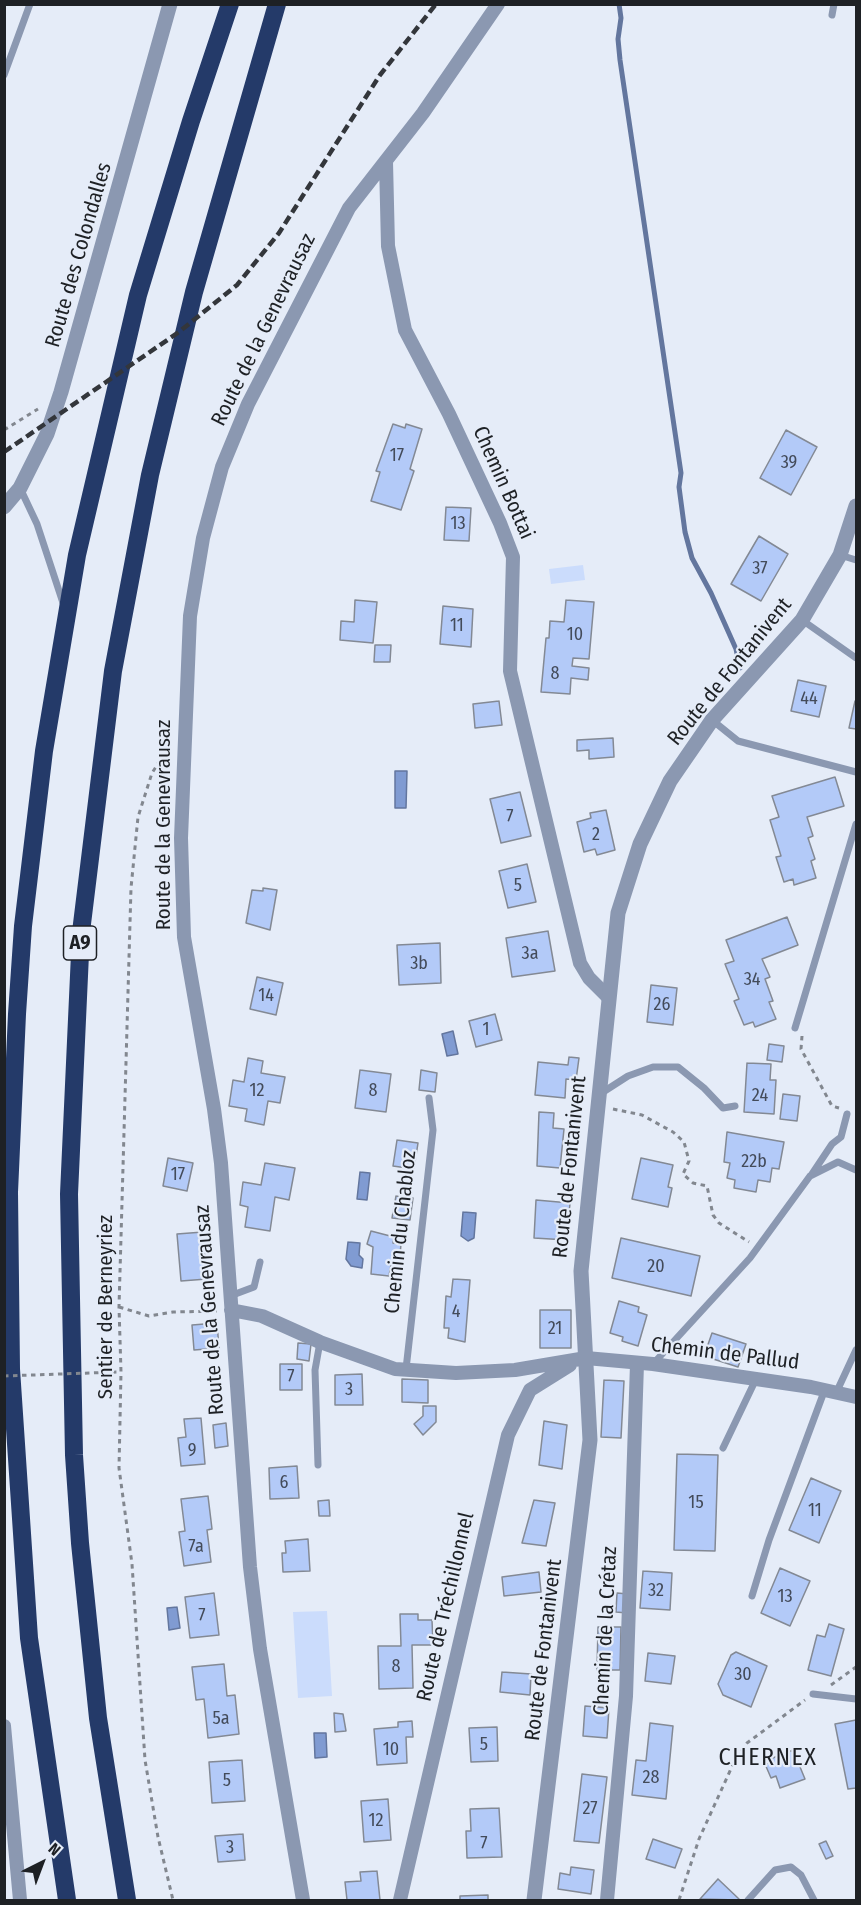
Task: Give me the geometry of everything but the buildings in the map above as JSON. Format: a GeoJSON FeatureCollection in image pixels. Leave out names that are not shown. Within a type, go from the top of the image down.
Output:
{"type":"FeatureCollection","features":[{"type":"Feature","properties":{"kind":"highway"},"geometry":{"type":"LineString","coordinates":[[67,1900],[29,1638],[15,1459],[9,1281],[12,1092],[23,926],[44,751],[80,544],[138,295],[181,153],[230,4]]}},
{"type":"Feature","properties":{"kind":"highway","name":"A9"},"geometry":{"type":"LineString","coordinates":[[126,1900],[98,1718],[80,1543],[73,1433],[69,1194],[81,932],[113,671],[150,475],[194,292],[277,4]]}},
{"type":"Feature","properties":{"kind":"street","name":"Route des Colondalles"},"geometry":{"type":"LineString","coordinates":[[4,507],[20,488],[47,434],[77,341],[170,4]]}},
{"type":"Feature","properties":{"kind":"street","name":"Route de la Genevrausaz"},"geometry":{"type":"LineString","coordinates":[[303,1900],[260,1649],[251,1578],[220,1163],[214,1109],[184,937],[181,838],[190,616],[203,538],[222,467],[248,404],[349,208],[386,162],[498,4]]}},
{"type":"Feature","properties":{"kind":"street","name":"Chemin Bottai"},"geometry":{"type":"LineString","coordinates":[[386,162],[388,246],[405,330],[463,444],[500,523],[513,557],[510,671],[579,963],[589,978],[608,997]]}},
{"type":"Feature","properties":{"kind":"street","name":"Route de Fontanivent"},"geometry":{"type":"LineString","coordinates":[[534,1900],[590,1440],[581,1271],[618,913],[640,844],[670,781],[712,720],[802,620],[840,555],[856,506]]}},
{"type":"Feature","properties":{"kind":"street"},"geometry":{"type":"LineString","coordinates":[[230,1303],[320,1342],[395,1369],[456,1373],[515,1370],[586,1358]]}},
{"type":"Feature","properties":{"kind":"street","name":"Chemin de Pallud"},"geometry":{"type":"LineString","coordinates":[[586,1358],[653,1364],[831,1390],[856,1397]]}},
{"type":"Feature","properties":{"kind":"street","name":"Route de Tréchillonnel"},"geometry":{"type":"LineString","coordinates":[[400,1900],[508,1435],[530,1390],[556,1372],[586,1358]]}},
{"type":"Feature","properties":{"kind":"street","name":"Chemin de la Crétaz"},"geometry":{"type":"LineString","coordinates":[[607,1900],[626,1696],[637,1364]]}},
{"type":"Feature","properties":{"kind":"street"},"geometry":{"type":"LineString","coordinates":[[4,1726],[15,1819],[20,1900]]}},
{"type":"Feature","properties":{"kind":"lane"},"geometry":{"type":"LineString","coordinates":[[4,75],[30,4]]}},
{"type":"Feature","properties":{"kind":"lane"},"geometry":{"type":"LineString","coordinates":[[832,15],[834,4]]}},
{"type":"Feature","properties":{"kind":"lane"},"geometry":{"type":"LineString","coordinates":[[20,488],[37,524],[67,613]]}},
{"type":"Feature","properties":{"kind":"lane"},"geometry":{"type":"LineString","coordinates":[[840,555],[856,560]]}},
{"type":"Feature","properties":{"kind":"lane"},"geometry":{"type":"LineString","coordinates":[[802,620],[856,658]]}},
{"type":"Feature","properties":{"kind":"lane"},"geometry":{"type":"LineString","coordinates":[[712,720],[738,741],[856,772]]}},
{"type":"Feature","properties":{"kind":"lane"},"geometry":{"type":"LineString","coordinates":[[795,1028],[856,824]]}},
{"type":"Feature","properties":{"kind":"lane"},"geometry":{"type":"LineString","coordinates":[[597,1101],[628,1076],[653,1067],[678,1067],[704,1088],[723,1108],[735,1106]]}},
{"type":"Feature","properties":{"kind":"lane","name":"Chemin du Chabloz"},"geometry":{"type":"LineString","coordinates":[[406,1369],[433,1130],[429,1098]]}},
{"type":"Feature","properties":{"kind":"lane"},"geometry":{"type":"LineString","coordinates":[[653,1364],[758,1248],[832,1144],[841,1137],[847,1114]]}},
{"type":"Feature","properties":{"kind":"lane"},"geometry":{"type":"LineString","coordinates":[[810,1176],[838,1162],[856,1170]]}},
{"type":"Feature","properties":{"kind":"lane"},"geometry":{"type":"LineString","coordinates":[[230,1303],[254,1287],[260,1262]]}},
{"type":"Feature","properties":{"kind":"lane"},"geometry":{"type":"LineString","coordinates":[[318,1466],[315,1370],[320,1342]]}},
{"type":"Feature","properties":{"kind":"lane"},"geometry":{"type":"LineString","coordinates":[[752,1596],[769,1540],[831,1390],[856,1350]]}},
{"type":"Feature","properties":{"kind":"lane"},"geometry":{"type":"LineString","coordinates":[[723,1448],[756,1379]]}},
{"type":"Feature","properties":{"kind":"lane"},"geometry":{"type":"LineString","coordinates":[[813,1694],[856,1699]]}},
{"type":"Feature","properties":{"kind":"lane"},"geometry":{"type":"LineString","coordinates":[[748,1900],[776,1870],[791,1867],[801,1875],[814,1900]]}},
{"type":"Feature","properties":{"kind":"path"},"geometry":{"type":"LineString","coordinates":[[4,430],[40,408]]}},
{"type":"Feature","properties":{"kind":"path","name":"Sentier de Berneyriez"},"geometry":{"type":"LineString","coordinates":[[173,1900],[158,1837],[145,1760],[132,1564],[119,1468],[119,1307],[131,888],[138,817],[152,773],[185,722]]}},
{"type":"Feature","properties":{"kind":"path"},"geometry":{"type":"LineString","coordinates":[[795,1028],[803,1038],[801,1049],[832,1106],[847,1114]]}},
{"type":"Feature","properties":{"kind":"path"},"geometry":{"type":"LineString","coordinates":[[597,1101],[642,1115],[673,1132],[684,1142],[689,1161],[683,1174],[693,1183],[707,1186],[713,1215],[720,1223],[758,1248]]}},
{"type":"Feature","properties":{"kind":"path"},"geometry":{"type":"LineString","coordinates":[[119,1307],[149,1316],[173,1312],[218,1311],[227,1280]]}},
{"type":"Feature","properties":{"kind":"path"},"geometry":{"type":"LineString","coordinates":[[4,1376],[119,1372]]}},
{"type":"Feature","properties":{"kind":"path"},"geometry":{"type":"LineString","coordinates":[[679,1900],[699,1839],[735,1760],[747,1743],[813,1694],[849,1675],[856,1667]]}},
{"type":"Feature","properties":{"kind":"shaded area"},"geometry":{"type":"Polygon","coordinates":[[[583,565],[585,580],[551,584],[549,569],[583,565]]]}},
{"type":"Feature","properties":{"kind":"shaded area"},"geometry":{"type":"Polygon","coordinates":[[[327,1611],[332,1696],[298,1698],[293,1612],[327,1611]]]}},
{"type":"Feature","properties":{"kind":"water"},"geometry":{"type":"Polygon","coordinates":[[[395,771],[407,771],[406,808],[395,808],[395,771]]]}},
{"type":"Feature","properties":{"kind":"water"},"geometry":{"type":"Polygon","coordinates":[[[453,1031],[458,1054],[447,1056],[442,1034],[453,1031]]]}},
{"type":"Feature","properties":{"kind":"water"},"geometry":{"type":"Polygon","coordinates":[[[360,1172],[370,1173],[367,1200],[357,1199],[360,1172]]]}},
{"type":"Feature","properties":{"kind":"water"},"geometry":{"type":"Polygon","coordinates":[[[463,1212],[476,1213],[474,1238],[468,1241],[461,1236],[463,1212]]]}},
{"type":"Feature","properties":{"kind":"water"},"geometry":{"type":"Polygon","coordinates":[[[348,1242],[360,1243],[359,1255],[363,1259],[362,1268],[351,1266],[346,1259],[348,1242]]]}},
{"type":"Feature","properties":{"kind":"water"},"geometry":{"type":"Polygon","coordinates":[[[177,1607],[180,1628],[169,1630],[167,1608],[177,1607]]]}},
{"type":"Feature","properties":{"kind":"water"},"geometry":{"type":"Polygon","coordinates":[[[314,1733],[326,1733],[327,1757],[315,1758],[314,1733]]]}},
{"type":"Feature","properties":{"kind":"waterway"},"geometry":{"type":"LineString","coordinates":[[619,4],[620,60],[681,473],[679,487],[685,532],[692,558],[711,593],[736,649],[740,668]]}},
{"type":"Feature","properties":{"kind":"railway"},"geometry":{"type":"LineString","coordinates":[[4,452],[179,332],[237,285],[279,233],[380,75],[436,4]]}},
{"type":"Feature","properties":{"kind":"district","name":"CHERNEX"},"geometry":{"type":"Point","coordinates":[768,1758]}}]}
